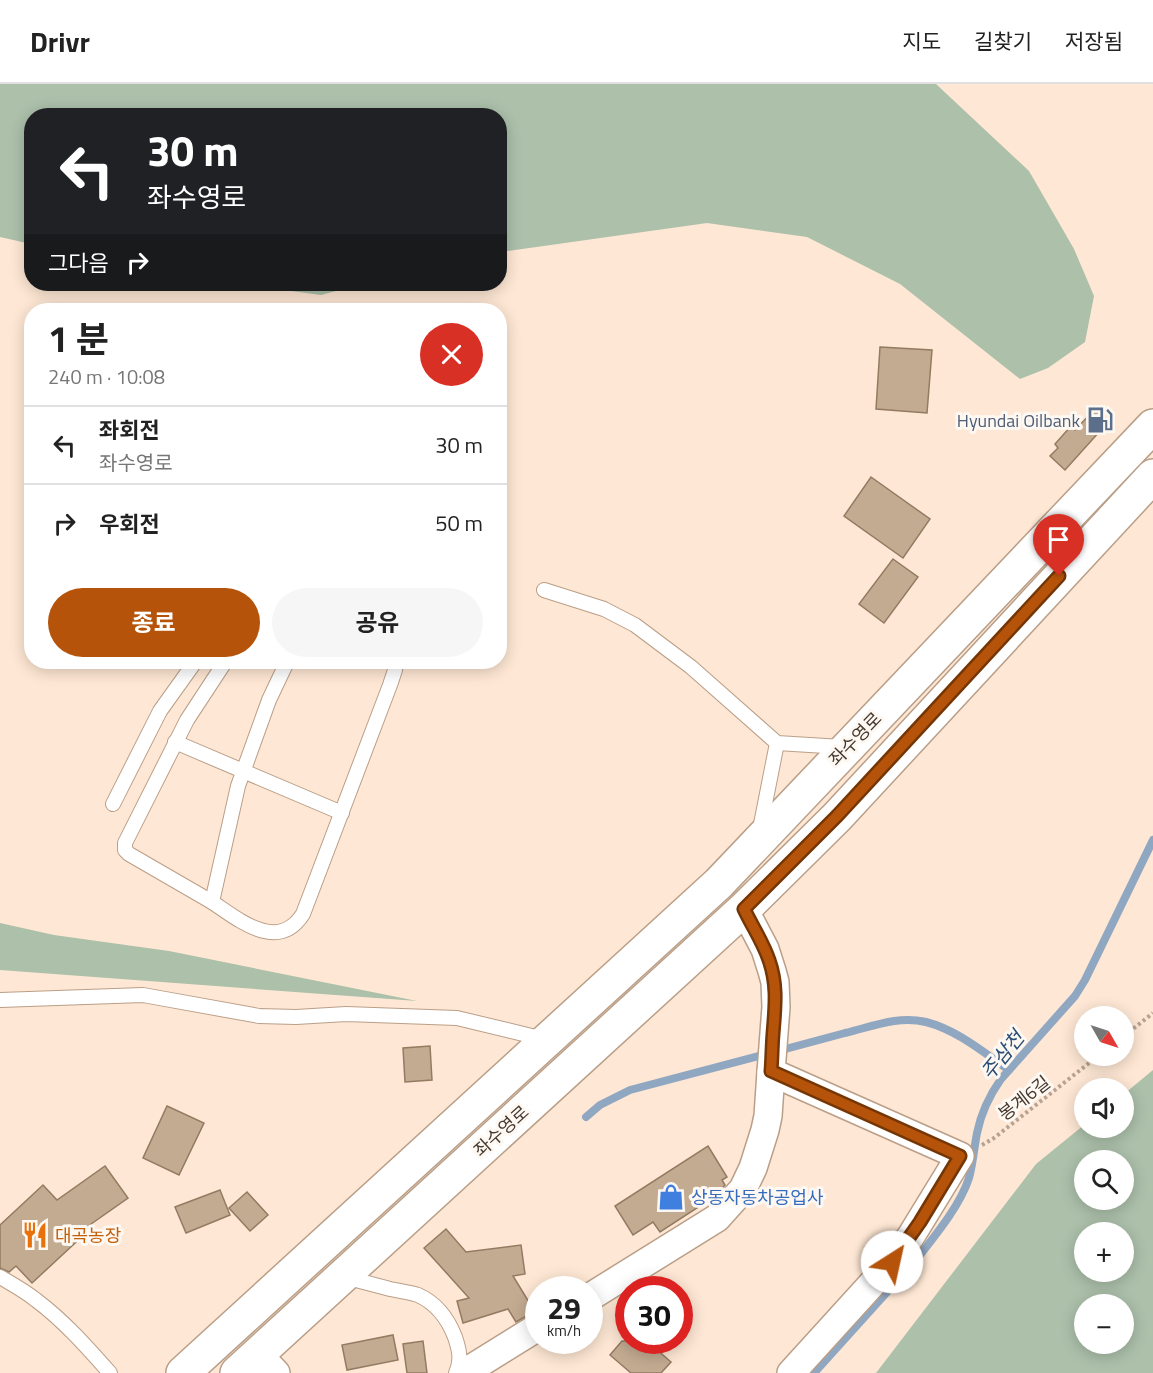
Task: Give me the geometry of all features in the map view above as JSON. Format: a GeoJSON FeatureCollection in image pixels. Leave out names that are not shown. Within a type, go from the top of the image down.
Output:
{"type":"FeatureCollection","features":[{"type":"Feature","properties":{"kind":"street","name":"좌수영로"},"geometry":{"type":"LineString","coordinates":[[183,1373],[719,883],[1153,426]]}},
{"type":"Feature","properties":{"kind":"street","name":"좌수영로"},"geometry":{"type":"LineString","coordinates":[[257,1367],[342,1276],[744,909],[845,808],[1153,476]]}},
{"type":"Feature","properties":{"kind":"street"},"geometry":{"type":"LineString","coordinates":[[603,1288],[717,1218],[743,1189],[753,1168],[768,1116],[776,1007],[772,971],[765,949],[744,909]]}},
{"type":"Feature","properties":{"kind":"street"},"geometry":{"type":"LineString","coordinates":[[772,1068],[960,1156],[917,1227],[892,1262],[791,1373]]}},
{"type":"Feature","properties":{"kind":"street"},"geometry":{"type":"LineString","coordinates":[[464,1373],[525,1336]]}},
{"type":"Feature","properties":{"kind":"lane"},"geometry":{"type":"LineString","coordinates":[[544,590],[604,609],[635,625],[691,667],[777,743],[847,747]]}},
{"type":"Feature","properties":{"kind":"lane"},"geometry":{"type":"LineString","coordinates":[[113,804],[160,711],[190,669]]}},
{"type":"Feature","properties":{"kind":"lane"},"geometry":{"type":"LineString","coordinates":[[220,669],[175,742],[125,843],[125,850],[238,920],[261,931],[282,932],[298,923],[303,914],[395,669]]}},
{"type":"Feature","properties":{"kind":"lane"},"geometry":{"type":"LineString","coordinates":[[212,902],[238,786],[268,700],[284,669]]}},
{"type":"Feature","properties":{"kind":"lane"},"geometry":{"type":"LineString","coordinates":[[175,742],[342,813]]}},
{"type":"Feature","properties":{"kind":"lane"},"geometry":{"type":"LineString","coordinates":[[758,842],[777,743]]}},
{"type":"Feature","properties":{"kind":"lane"},"geometry":{"type":"LineString","coordinates":[[0,1000],[143,995],[259,1016],[296,1017],[346,1014],[458,1018],[546,1040]]}},
{"type":"Feature","properties":{"kind":"lane"},"geometry":{"type":"LineString","coordinates":[[342,1276],[417,1295],[432,1304],[445,1317],[458,1345],[460,1355],[456,1373]]}},
{"type":"Feature","properties":{"kind":"lane"},"geometry":{"type":"LineString","coordinates":[[0,1277],[36,1299],[89,1349],[110,1373]]}},
{"type":"Feature","properties":{"kind":"path"},"geometry":{"type":"LineString","coordinates":[[1134,1028],[1153,1013]]}},
{"type":"Feature","properties":{"kind":"path","name":"봉계6길"},"geometry":{"type":"LineString","coordinates":[[994,1138],[1085,1066]]}},
{"type":"Feature","properties":{"kind":"green space"},"geometry":{"type":"Polygon","coordinates":[[[0,84],[936,84],[1029,171],[1074,249],[1094,296],[1085,342],[1048,368],[1020,379],[900,284],[807,237],[707,223],[507,251],[507,108],[24,108],[24,242],[0,237],[0,84]]]}},
{"type":"Feature","properties":{"kind":"green space"},"geometry":{"type":"Polygon","coordinates":[[[291,291],[336,291],[321,295],[291,291]]]}},
{"type":"Feature","properties":{"kind":"green space"},"geometry":{"type":"Polygon","coordinates":[[[0,923],[54,935],[169,951],[417,1001],[0,970],[0,923]]]}},
{"type":"Feature","properties":{"kind":"green space"},"geometry":{"type":"Polygon","coordinates":[[[1153,1070],[1153,1373],[876,1373],[1036,1164],[1074,1133],[1074,1138],[1134,1138],[1134,1086],[1153,1070]]]}},
{"type":"Feature","properties":{"kind":"building"},"geometry":{"type":"Polygon","coordinates":[[[880,347],[932,350],[927,413],[876,409],[880,347]]]}},
{"type":"Feature","properties":{"kind":"building"},"geometry":{"type":"Polygon","coordinates":[[[1095,409],[1109,421],[1065,470],[1050,456],[1058,448],[1055,444],[1071,426],[1075,430],[1095,409]]]}},
{"type":"Feature","properties":{"kind":"building"},"geometry":{"type":"Polygon","coordinates":[[[871,477],[930,519],[903,558],[844,516],[871,477]]]}},
{"type":"Feature","properties":{"kind":"building"},"geometry":{"type":"Polygon","coordinates":[[[893,559],[918,577],[884,623],[859,604],[893,559]]]}},
{"type":"Feature","properties":{"kind":"building"},"geometry":{"type":"Polygon","coordinates":[[[430,1046],[432,1080],[405,1082],[403,1048],[430,1046]]]}},
{"type":"Feature","properties":{"kind":"building"},"geometry":{"type":"Polygon","coordinates":[[[167,1106],[204,1123],[179,1175],[143,1158],[167,1106]]]}},
{"type":"Feature","properties":{"kind":"building","name":"상동자동차공업사"},"geometry":{"type":"Polygon","coordinates":[[[708,1146],[727,1177],[722,1180],[725,1185],[714,1197],[660,1232],[653,1222],[633,1235],[615,1206],[708,1146]]]}},
{"type":"Feature","properties":{"kind":"building"},"geometry":{"type":"Polygon","coordinates":[[[105,1166],[128,1198],[84,1229],[87,1232],[32,1283],[16,1266],[9,1272],[0,1268],[0,1225],[43,1185],[57,1200],[105,1166]]]}},
{"type":"Feature","properties":{"kind":"building"},"geometry":{"type":"Polygon","coordinates":[[[220,1190],[230,1215],[186,1233],[175,1207],[220,1190]]]}},
{"type":"Feature","properties":{"kind":"building"},"geometry":{"type":"Polygon","coordinates":[[[247,1192],[268,1215],[250,1231],[229,1208],[247,1192]]]}},
{"type":"Feature","properties":{"kind":"building"},"geometry":{"type":"Polygon","coordinates":[[[446,1229],[466,1252],[521,1245],[525,1274],[513,1276],[525,1296],[525,1317],[516,1322],[508,1309],[463,1323],[457,1301],[469,1298],[424,1248],[446,1229]]]}},
{"type":"Feature","properties":{"kind":"building"},"geometry":{"type":"Polygon","coordinates":[[[393,1335],[398,1360],[347,1370],[342,1345],[393,1335]]]}},
{"type":"Feature","properties":{"kind":"building"},"geometry":{"type":"Polygon","coordinates":[[[423,1341],[427,1373],[407,1373],[403,1344],[423,1341]]]}},
{"type":"Feature","properties":{"kind":"building"},"geometry":{"type":"Polygon","coordinates":[[[615,1349],[615,1354],[662,1354],[671,1362],[661,1373],[631,1373],[610,1355],[615,1349]]]}},
{"type":"Feature","properties":{"kind":"waterway","name":"주삼천"},"geometry":{"type":"LineString","coordinates":[[814,1373],[916,1260],[953,1210],[969,1178],[979,1126],[989,1098],[1001,1079],[1075,996],[1153,840]]}},
{"type":"Feature","properties":{"kind":"waterway"},"geometry":{"type":"LineString","coordinates":[[778,1051],[885,1023],[916,1020],[948,1030],[1009,1070]]}},
{"type":"Feature","properties":{"kind":"waterway"},"geometry":{"type":"LineString","coordinates":[[586,1117],[600,1105],[630,1090],[766,1054]]}},
{"type":"Feature","properties":{"kind":"place","name":"Hyundai Oilbank"},"geometry":{"type":"Point","coordinates":[1100,420]}},
{"type":"Feature","properties":{"kind":"place","name":"상동자동차공업사"},"geometry":{"type":"Point","coordinates":[671,1197]}},
{"type":"Feature","properties":{"kind":"place","name":"대곡농장"},"geometry":{"type":"Point","coordinates":[35,1235]}},
{"type":"Feature","properties":{"kind":"route"},"geometry":{"type":"LineString","coordinates":[[892,1262],[920,1222],[960,1156],[771,1071],[776,1007],[774,982],[765,949],[744,909],[837,816],[1059,576]]}}]}
